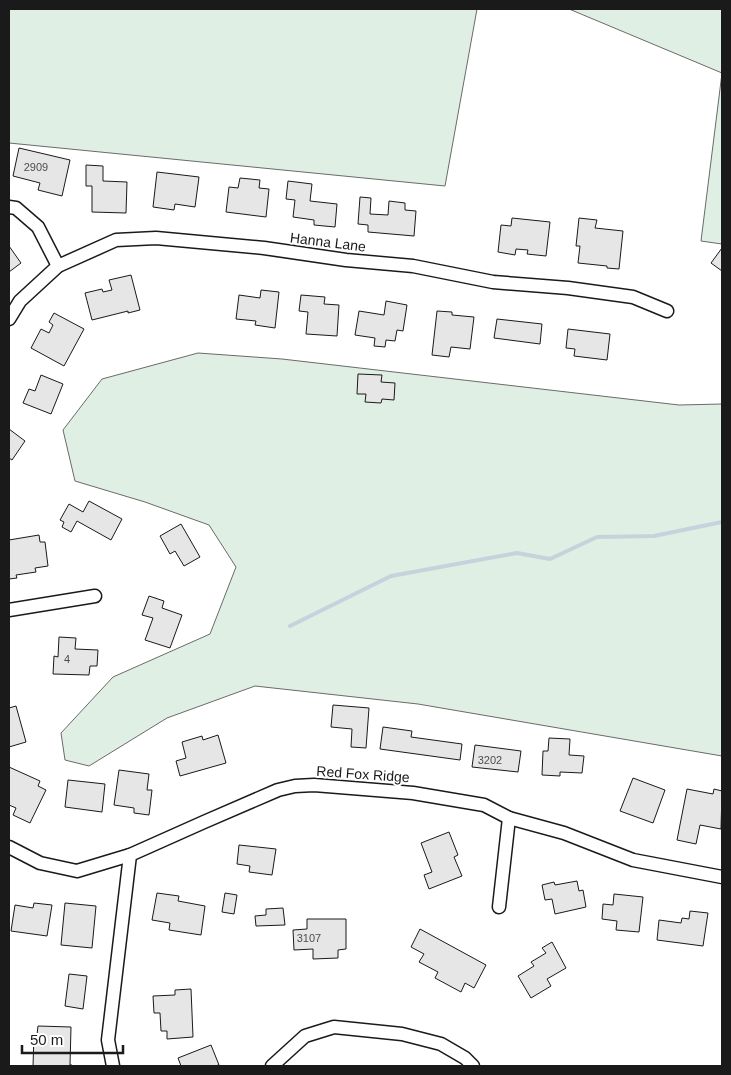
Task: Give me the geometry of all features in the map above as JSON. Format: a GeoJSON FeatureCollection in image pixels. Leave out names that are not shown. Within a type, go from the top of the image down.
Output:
{"type":"FeatureCollection","features":[{"type":"Feature","properties":{"kind":"street"},"geometry":{"type":"LineString","coordinates":[[9,207],[16,208],[38,227],[58,266]]}},
{"type":"Feature","properties":{"kind":"street","name":"Hanna Lane"},"geometry":{"type":"LineString","coordinates":[[9,319],[20,301],[58,266],[116,240],[156,238],[264,248],[346,260],[413,266],[493,282],[568,288],[633,297],[667,312]]}},
{"type":"Feature","properties":{"kind":"street"},"geometry":{"type":"LineString","coordinates":[[9,610],[95,596]]}},
{"type":"Feature","properties":{"kind":"street","name":"Red Fox Ridge"},"geometry":{"type":"LineString","coordinates":[[9,847],[40,863],[77,871],[130,855],[278,790],[295,786],[314,785],[412,793],[484,805],[510,818],[564,833],[633,860],[722,877]]}},
{"type":"Feature","properties":{"kind":"street"},"geometry":{"type":"LineString","coordinates":[[499,907],[510,818]]}},
{"type":"Feature","properties":{"kind":"street"},"geometry":{"type":"LineString","coordinates":[[113,1066],[108,1040],[130,855]]}},
{"type":"Feature","properties":{"kind":"street"},"geometry":{"type":"LineString","coordinates":[[272,1066],[305,1036],[334,1027],[402,1034],[441,1044],[465,1058],[473,1066]]}},
{"type":"Feature","properties":{"kind":"green space"},"geometry":{"type":"Polygon","coordinates":[[[9,9],[477,9],[445,186],[9,143],[9,9]]]}},
{"type":"Feature","properties":{"kind":"green space"},"geometry":{"type":"Polygon","coordinates":[[[569,9],[722,9],[722,73],[569,9]]]}},
{"type":"Feature","properties":{"kind":"green space"},"geometry":{"type":"Polygon","coordinates":[[[722,73],[722,244],[701,241],[722,73]]]}},
{"type":"Feature","properties":{"kind":"green space"},"geometry":{"type":"Polygon","coordinates":[[[198,353],[282,359],[679,405],[722,404],[722,756],[418,704],[255,686],[167,718],[89,766],[65,760],[61,733],[113,677],[210,634],[236,567],[209,525],[145,502],[75,481],[63,430],[102,379],[198,353]]]}},
{"type":"Feature","properties":{"kind":"building"},"geometry":{"type":"Polygon","coordinates":[[[19,148],[70,160],[62,196],[38,190],[40,183],[13,176],[19,148]]]}},
{"type":"Feature","properties":{"kind":"building"},"geometry":{"type":"Polygon","coordinates":[[[86,165],[103,166],[103,181],[127,182],[126,213],[92,212],[92,186],[86,186],[86,165]]]}},
{"type":"Feature","properties":{"kind":"building"},"geometry":{"type":"Polygon","coordinates":[[[157,172],[199,177],[195,207],[175,204],[174,210],[153,207],[157,172]]]}},
{"type":"Feature","properties":{"kind":"building"},"geometry":{"type":"Polygon","coordinates":[[[240,178],[260,180],[259,188],[269,189],[266,217],[226,212],[229,187],[238,188],[240,178]]]}},
{"type":"Feature","properties":{"kind":"building"},"geometry":{"type":"Polygon","coordinates":[[[288,181],[312,184],[310,201],[337,204],[335,227],[314,225],[314,220],[293,217],[295,200],[286,199],[288,181]]]}},
{"type":"Feature","properties":{"kind":"building"},"geometry":{"type":"Polygon","coordinates":[[[360,197],[371,198],[370,214],[388,215],[389,201],[405,203],[405,210],[416,211],[414,236],[368,232],[368,225],[358,224],[360,197]]]}},
{"type":"Feature","properties":{"kind":"building"},"geometry":{"type":"Polygon","coordinates":[[[512,218],[550,222],[546,256],[527,254],[528,250],[516,249],[515,255],[498,252],[501,225],[511,226],[512,218]]]}},
{"type":"Feature","properties":{"kind":"building"},"geometry":{"type":"Polygon","coordinates":[[[579,218],[597,220],[595,228],[623,231],[619,269],[578,263],[580,246],[576,246],[579,218]]]}},
{"type":"Feature","properties":{"kind":"building"},"geometry":{"type":"Polygon","coordinates":[[[9,246],[21,263],[9,272],[9,246]]]}},
{"type":"Feature","properties":{"kind":"building"},"geometry":{"type":"Polygon","coordinates":[[[722,248],[722,271],[711,263],[722,248]]]}},
{"type":"Feature","properties":{"kind":"building"},"geometry":{"type":"Polygon","coordinates":[[[131,275],[140,310],[92,320],[85,293],[102,289],[103,292],[112,290],[109,280],[131,275]]]}},
{"type":"Feature","properties":{"kind":"building"},"geometry":{"type":"Polygon","coordinates":[[[261,290],[279,292],[275,328],[255,325],[256,321],[236,319],[239,295],[260,298],[261,290]]]}},
{"type":"Feature","properties":{"kind":"building"},"geometry":{"type":"Polygon","coordinates":[[[301,295],[325,297],[324,304],[339,305],[337,336],[306,334],[308,312],[299,311],[301,295]]]}},
{"type":"Feature","properties":{"kind":"building"},"geometry":{"type":"Polygon","coordinates":[[[386,301],[407,305],[403,331],[397,330],[395,341],[386,340],[385,347],[374,346],[375,338],[355,335],[359,311],[384,315],[386,301]]]}},
{"type":"Feature","properties":{"kind":"building"},"geometry":{"type":"Polygon","coordinates":[[[437,311],[452,312],[452,315],[474,317],[470,349],[451,347],[449,357],[432,355],[437,311]]]}},
{"type":"Feature","properties":{"kind":"building"},"geometry":{"type":"Polygon","coordinates":[[[54,313],[84,329],[64,366],[31,348],[41,329],[49,333],[53,325],[49,322],[54,313]]]}},
{"type":"Feature","properties":{"kind":"building"},"geometry":{"type":"Polygon","coordinates":[[[497,319],[542,324],[540,344],[494,338],[497,319]]]}},
{"type":"Feature","properties":{"kind":"building"},"geometry":{"type":"Polygon","coordinates":[[[568,329],[610,334],[607,360],[574,356],[575,349],[566,348],[568,329]]]}},
{"type":"Feature","properties":{"kind":"building"},"geometry":{"type":"Polygon","coordinates":[[[358,374],[382,375],[381,382],[395,383],[394,400],[382,399],[381,403],[365,402],[366,394],[357,394],[358,374]]]}},
{"type":"Feature","properties":{"kind":"building"},"geometry":{"type":"Polygon","coordinates":[[[41,375],[63,384],[51,414],[23,403],[29,389],[35,391],[41,375]]]}},
{"type":"Feature","properties":{"kind":"building"},"geometry":{"type":"Polygon","coordinates":[[[9,429],[25,441],[12,460],[9,458],[9,429]]]}},
{"type":"Feature","properties":{"kind":"building"},"geometry":{"type":"Polygon","coordinates":[[[89,501],[122,519],[111,540],[77,521],[71,532],[62,527],[64,522],[60,520],[69,504],[83,512],[89,501]]]}},
{"type":"Feature","properties":{"kind":"building"},"geometry":{"type":"Polygon","coordinates":[[[181,524],[200,557],[184,566],[175,551],[170,554],[160,536],[181,524]]]}},
{"type":"Feature","properties":{"kind":"building"},"geometry":{"type":"Polygon","coordinates":[[[39,535],[40,542],[45,542],[48,566],[35,568],[36,572],[16,575],[17,578],[9,579],[9,540],[39,535]]]}},
{"type":"Feature","properties":{"kind":"building"},"geometry":{"type":"Polygon","coordinates":[[[149,596],[164,601],[162,608],[182,615],[170,648],[145,640],[153,618],[142,615],[149,596]]]}},
{"type":"Feature","properties":{"kind":"building"},"geometry":{"type":"Polygon","coordinates":[[[59,637],[76,638],[75,649],[98,650],[97,666],[90,666],[89,675],[53,674],[54,656],[58,657],[59,637]]]}},
{"type":"Feature","properties":{"kind":"building"},"geometry":{"type":"Polygon","coordinates":[[[333,705],[369,708],[366,748],[351,747],[352,729],[331,727],[333,705]]]}},
{"type":"Feature","properties":{"kind":"building"},"geometry":{"type":"Polygon","coordinates":[[[16,706],[26,742],[9,747],[9,708],[16,706]]]}},
{"type":"Feature","properties":{"kind":"building"},"geometry":{"type":"Polygon","coordinates":[[[383,727],[412,731],[411,737],[462,744],[460,760],[380,749],[383,727]]]}},
{"type":"Feature","properties":{"kind":"building"},"geometry":{"type":"Polygon","coordinates":[[[218,735],[226,763],[180,776],[176,761],[186,758],[182,742],[202,736],[203,740],[218,735]]]}},
{"type":"Feature","properties":{"kind":"building"},"geometry":{"type":"Polygon","coordinates":[[[549,738],[570,739],[569,755],[584,756],[582,773],[560,772],[560,776],[542,775],[543,751],[548,751],[549,738]]]}},
{"type":"Feature","properties":{"kind":"building"},"geometry":{"type":"Polygon","coordinates":[[[475,745],[521,751],[518,772],[472,767],[475,745]]]}},
{"type":"Feature","properties":{"kind":"building"},"geometry":{"type":"Polygon","coordinates":[[[9,767],[40,781],[38,786],[46,790],[30,823],[13,815],[16,808],[9,805],[9,767]]]}},
{"type":"Feature","properties":{"kind":"building"},"geometry":{"type":"Polygon","coordinates":[[[119,770],[149,774],[147,790],[152,790],[149,815],[134,813],[134,808],[114,805],[119,770]]]}},
{"type":"Feature","properties":{"kind":"building"},"geometry":{"type":"Polygon","coordinates":[[[633,778],[665,790],[653,823],[620,811],[633,778]]]}},
{"type":"Feature","properties":{"kind":"building"},"geometry":{"type":"Polygon","coordinates":[[[68,780],[105,784],[102,812],[65,807],[68,780]]]}},
{"type":"Feature","properties":{"kind":"building"},"geometry":{"type":"Polygon","coordinates":[[[687,789],[713,794],[714,789],[722,791],[721,829],[700,825],[696,844],[677,840],[687,789]]]}},
{"type":"Feature","properties":{"kind":"building"},"geometry":{"type":"Polygon","coordinates":[[[449,832],[458,855],[454,857],[462,876],[429,889],[424,875],[432,872],[421,843],[449,832]]]}},
{"type":"Feature","properties":{"kind":"building"},"geometry":{"type":"Polygon","coordinates":[[[239,845],[276,849],[272,875],[249,872],[250,866],[237,864],[239,845]]]}},
{"type":"Feature","properties":{"kind":"building"},"geometry":{"type":"Polygon","coordinates":[[[577,881],[579,891],[583,890],[586,907],[555,914],[552,899],[545,900],[542,885],[554,882],[555,885],[577,881]]]}},
{"type":"Feature","properties":{"kind":"building"},"geometry":{"type":"Polygon","coordinates":[[[157,893],[179,896],[178,901],[205,906],[201,935],[169,930],[170,923],[152,920],[157,893]]]}},
{"type":"Feature","properties":{"kind":"building"},"geometry":{"type":"Polygon","coordinates":[[[225,893],[237,895],[234,914],[222,912],[225,893]]]}},
{"type":"Feature","properties":{"kind":"building"},"geometry":{"type":"Polygon","coordinates":[[[614,894],[643,897],[639,932],[616,930],[617,921],[602,919],[603,904],[613,905],[614,894]]]}},
{"type":"Feature","properties":{"kind":"building"},"geometry":{"type":"Polygon","coordinates":[[[34,903],[52,905],[47,936],[11,931],[15,905],[33,908],[34,903]]]}},
{"type":"Feature","properties":{"kind":"building"},"geometry":{"type":"Polygon","coordinates":[[[65,903],[96,906],[92,948],[61,945],[65,903]]]}},
{"type":"Feature","properties":{"kind":"building"},"geometry":{"type":"Polygon","coordinates":[[[283,908],[285,925],[256,926],[255,916],[266,915],[266,909],[283,908]]]}},
{"type":"Feature","properties":{"kind":"building"},"geometry":{"type":"Polygon","coordinates":[[[690,911],[708,913],[703,946],[657,940],[659,920],[681,923],[682,918],[689,919],[690,911]]]}},
{"type":"Feature","properties":{"kind":"building"},"geometry":{"type":"Polygon","coordinates":[[[307,919],[346,919],[346,949],[338,950],[338,958],[313,959],[313,949],[294,950],[293,930],[307,929],[307,919]]]}},
{"type":"Feature","properties":{"kind":"building"},"geometry":{"type":"Polygon","coordinates":[[[420,929],[486,965],[474,988],[465,983],[461,992],[435,978],[438,972],[419,962],[424,954],[411,947],[420,929]]]}},
{"type":"Feature","properties":{"kind":"building"},"geometry":{"type":"Polygon","coordinates":[[[552,942],[566,968],[547,979],[551,986],[531,998],[518,976],[534,966],[531,962],[546,953],[542,948],[552,942]]]}},
{"type":"Feature","properties":{"kind":"building"},"geometry":{"type":"Polygon","coordinates":[[[69,974],[87,976],[83,1009],[65,1006],[69,974]]]}},
{"type":"Feature","properties":{"kind":"building"},"geometry":{"type":"Polygon","coordinates":[[[191,989],[193,1037],[167,1039],[167,1031],[161,1031],[160,1013],[154,1013],[153,996],[175,995],[175,990],[191,989]]]}},
{"type":"Feature","properties":{"kind":"building"},"geometry":{"type":"Polygon","coordinates":[[[38,1026],[71,1027],[70,1065],[72,1066],[33,1066],[34,1035],[37,1035],[38,1026]]]}},
{"type":"Feature","properties":{"kind":"building"},"geometry":{"type":"Polygon","coordinates":[[[211,1045],[219,1065],[181,1066],[178,1058],[211,1045]]]}},
{"type":"Feature","properties":{"kind":"waterway"},"geometry":{"type":"LineString","coordinates":[[290,626],[391,576],[517,553],[550,559],[597,537],[654,536],[722,522]]}}]}
